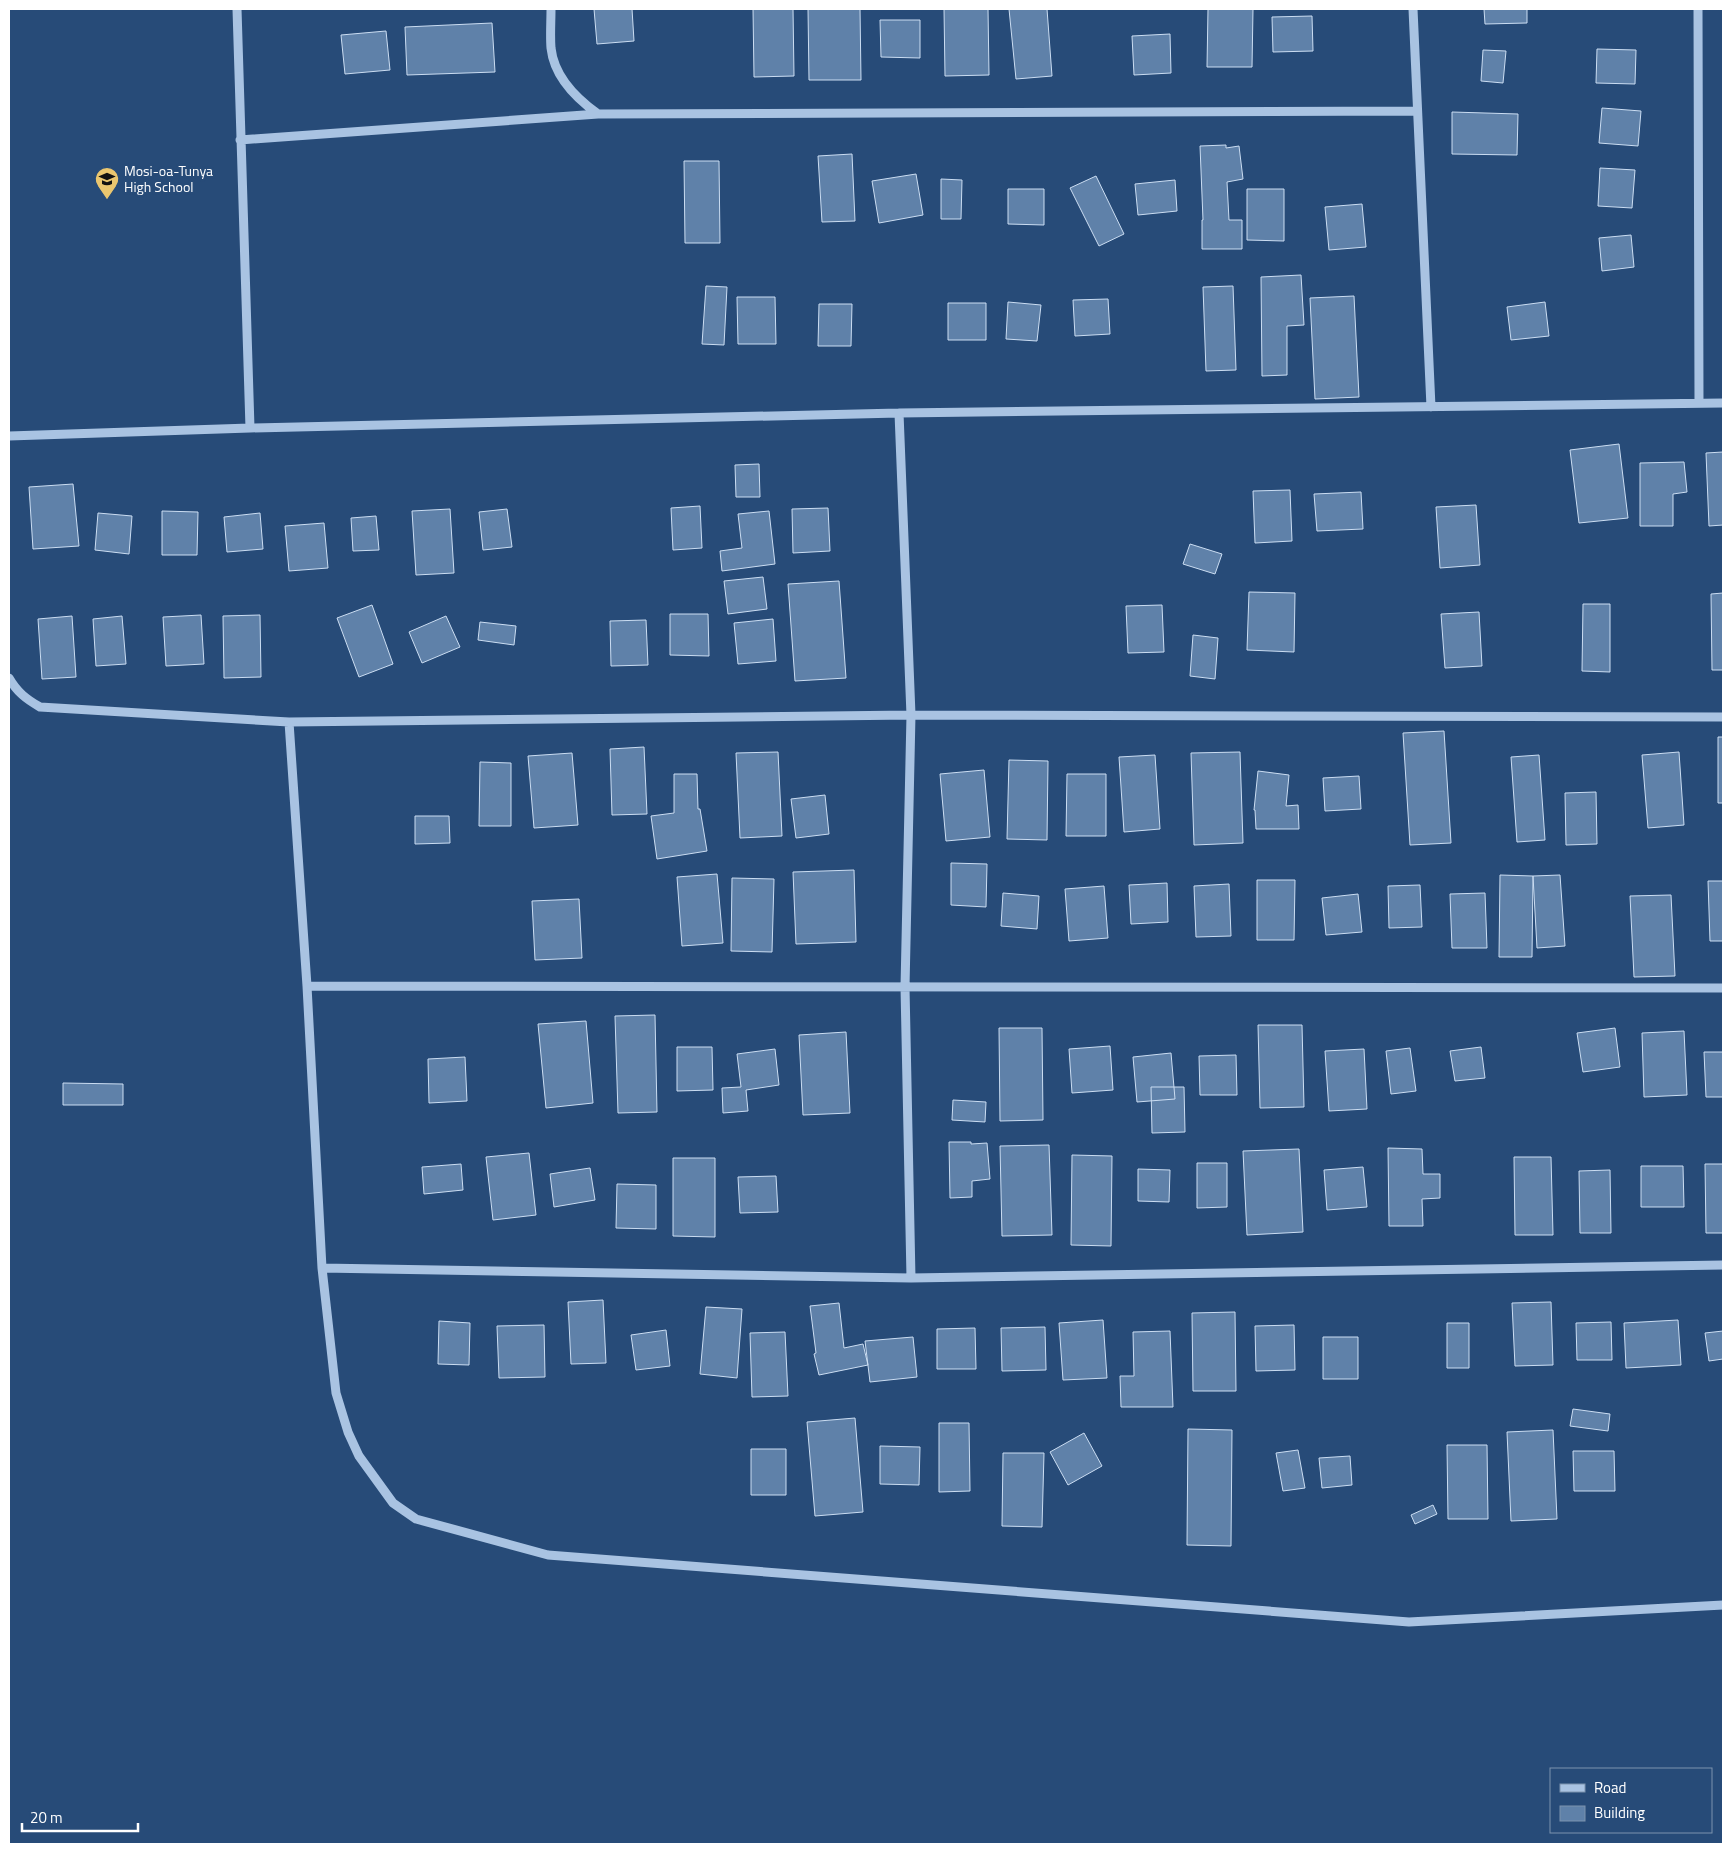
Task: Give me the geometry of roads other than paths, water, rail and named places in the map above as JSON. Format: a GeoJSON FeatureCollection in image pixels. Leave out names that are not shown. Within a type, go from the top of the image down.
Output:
{"type":"FeatureCollection","features":[{"type":"Feature","properties":{"kind":"street"},"geometry":{"type":"LineString","coordinates":[[237,9],[250,428]]}},
{"type":"Feature","properties":{"kind":"street"},"geometry":{"type":"LineString","coordinates":[[551,9],[551,50],[558,69],[582,103],[598,114]]}},
{"type":"Feature","properties":{"kind":"street"},"geometry":{"type":"LineString","coordinates":[[1413,9],[1431,406]]}},
{"type":"Feature","properties":{"kind":"street"},"geometry":{"type":"LineString","coordinates":[[1698,9],[1699,403]]}},
{"type":"Feature","properties":{"kind":"street"},"geometry":{"type":"LineString","coordinates":[[240,140],[598,114],[1417,111]]}},
{"type":"Feature","properties":{"kind":"street"},"geometry":{"type":"LineString","coordinates":[[9,436],[250,428],[899,413],[1723,402]]}},
{"type":"Feature","properties":{"kind":"street"},"geometry":{"type":"LineString","coordinates":[[899,413],[911,715],[905,987],[911,1278]]}},
{"type":"Feature","properties":{"kind":"street"},"geometry":{"type":"LineString","coordinates":[[9,678],[15,690],[40,707],[289,722],[911,715],[1723,717]]}},
{"type":"Feature","properties":{"kind":"street"},"geometry":{"type":"LineString","coordinates":[[289,722],[307,986],[322,1268],[336,1393],[348,1432],[359,1456],[393,1503],[416,1519],[548,1555],[1409,1622],[1723,1605]]}},
{"type":"Feature","properties":{"kind":"street"},"geometry":{"type":"LineString","coordinates":[[307,986],[1723,988]]}},
{"type":"Feature","properties":{"kind":"street"},"geometry":{"type":"LineString","coordinates":[[322,1268],[911,1278],[1723,1265]]}},
{"type":"Feature","properties":{"kind":"place","name":"Mosi-oa-Tunya High School"},"geometry":{"type":"Point","coordinates":[107,200]}}]}
